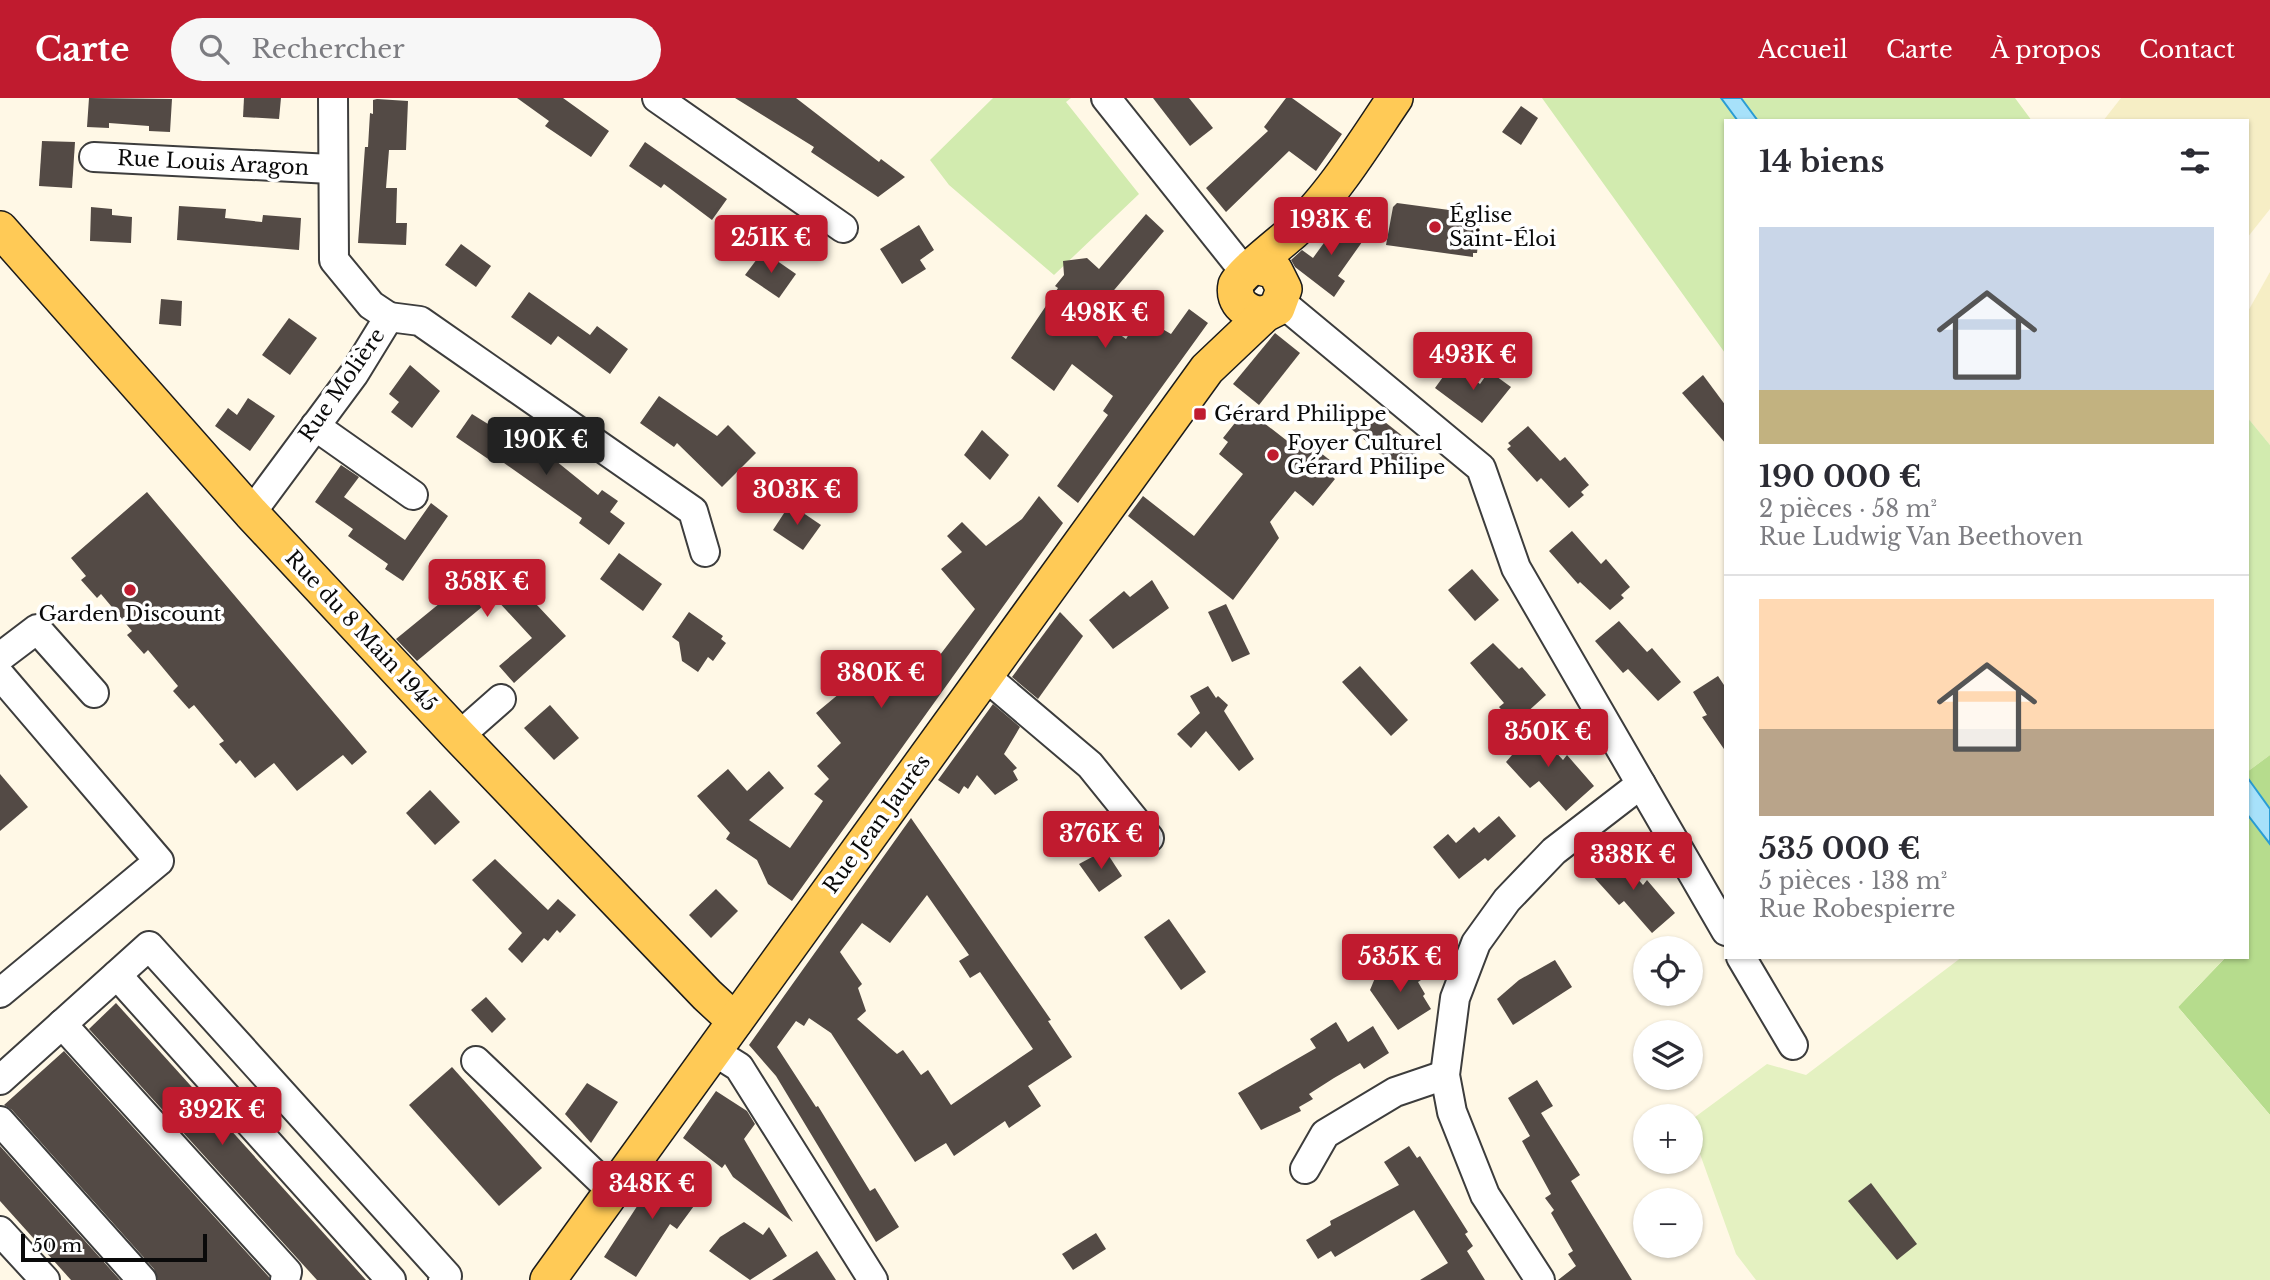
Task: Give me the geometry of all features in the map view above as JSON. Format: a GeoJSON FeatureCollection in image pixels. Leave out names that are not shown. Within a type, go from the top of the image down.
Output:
{"type":"FeatureCollection","features":[{"type":"Feature","properties":{"kind":"main road"},"geometry":{"type":"LineString","coordinates":[[1260,288],[1395,98]]}},
{"type":"Feature","properties":{"kind":"main road","name":"Rue du 8 Main 1945"},"geometry":{"type":"LineString","coordinates":[[0,229],[251,513],[458,736],[697,985],[735,1021]]}},
{"type":"Feature","properties":{"kind":"main road","name":"Rue Jean Jaurès"},"geometry":{"type":"LineString","coordinates":[[548,1280],[1207,369],[1260,288]]}},
{"type":"Feature","properties":{"kind":"street","name":"Rue Molière"},"geometry":{"type":"LineString","coordinates":[[251,513],[354,374],[390,317],[371,305],[334,260],[331,169],[333,98]]}},
{"type":"Feature","properties":{"kind":"street"},"geometry":{"type":"LineString","coordinates":[[657,98],[843,228]]}},
{"type":"Feature","properties":{"kind":"street"},"geometry":{"type":"LineString","coordinates":[[1106,98],[1260,288],[1481,468],[1516,568],[1724,928]]}},
{"type":"Feature","properties":{"kind":"street","name":"Rue Louis Aragon"},"geometry":{"type":"LineString","coordinates":[[94,157],[331,169]]}},
{"type":"Feature","properties":{"kind":"street"},"geometry":{"type":"LineString","coordinates":[[390,317],[420,321],[692,511],[705,552]]}},
{"type":"Feature","properties":{"kind":"street"},"geometry":{"type":"LineString","coordinates":[[315,426],[413,495]]}},
{"type":"Feature","properties":{"kind":"street"},"geometry":{"type":"LineString","coordinates":[[0,657],[37,629],[94,693]]}},
{"type":"Feature","properties":{"kind":"street"},"geometry":{"type":"LineString","coordinates":[[0,675],[159,861],[0,993]]}},
{"type":"Feature","properties":{"kind":"street"},"geometry":{"type":"LineString","coordinates":[[985,676],[1090,765],[1149,838]]}},
{"type":"Feature","properties":{"kind":"street"},"geometry":{"type":"LineString","coordinates":[[458,736],[500,699]]}},
{"type":"Feature","properties":{"kind":"street"},"geometry":{"type":"LineString","coordinates":[[1540,1280],[1485,1195],[1452,1112],[1445,1075],[1455,998],[1476,943],[1507,900],[1553,851],[1641,784]]}},
{"type":"Feature","properties":{"kind":"street"},"geometry":{"type":"LineString","coordinates":[[0,1080],[149,946],[447,1276],[443,1280]]}},
{"type":"Feature","properties":{"kind":"street"},"geometry":{"type":"LineString","coordinates":[[1742,959],[1793,1045]]}},
{"type":"Feature","properties":{"kind":"street"},"geometry":{"type":"LineString","coordinates":[[117,975],[391,1280]]}},
{"type":"Feature","properties":{"kind":"street"},"geometry":{"type":"LineString","coordinates":[[62,1024],[287,1272],[285,1280]]}},
{"type":"Feature","properties":{"kind":"street"},"geometry":{"type":"LineString","coordinates":[[715,1052],[739,1067],[873,1280]]}},
{"type":"Feature","properties":{"kind":"street"},"geometry":{"type":"LineString","coordinates":[[475,1061],[612,1191]]}},
{"type":"Feature","properties":{"kind":"street"},"geometry":{"type":"LineString","coordinates":[[1304,1169],[1325,1134],[1395,1092],[1445,1075]]}},
{"type":"Feature","properties":{"kind":"street"},"geometry":{"type":"LineString","coordinates":[[0,1121],[142,1280]]}},
{"type":"Feature","properties":{"kind":"street"},"geometry":{"type":"LineString","coordinates":[[0,1231],[45,1280]]}},
{"type":"Feature","properties":{"kind":"shaded area"},"geometry":{"type":"Polygon","coordinates":[[[2121,98],[2270,98],[2270,209],[2249,235],[2249,119],[2105,119],[2121,98]]]}},
{"type":"Feature","properties":{"kind":"shaded area"},"geometry":{"type":"Polygon","coordinates":[[[2270,272],[2270,445],[2249,419],[2249,309],[2270,272]]]}},
{"type":"Feature","properties":{"kind":"green space"},"geometry":{"type":"Polygon","coordinates":[[[993,98],[1071,98],[1066,102],[1139,194],[1054,275],[949,185],[930,160],[993,98]]]}},
{"type":"Feature","properties":{"kind":"green space"},"geometry":{"type":"Polygon","coordinates":[[[1542,98],[2015,98],[2031,119],[1724,119],[1724,352],[1542,98]]]}},
{"type":"Feature","properties":{"kind":"green space"},"geometry":{"type":"Polygon","coordinates":[[[2249,419],[2270,445],[2270,755],[2249,771],[2249,419]]]}},
{"type":"Feature","properties":{"kind":"green space"},"geometry":{"type":"Polygon","coordinates":[[[2270,755],[2270,1115],[2178,1007],[2224,959],[2249,959],[2249,771],[2270,755]]]}},
{"type":"Feature","properties":{"kind":"green space"},"geometry":{"type":"Polygon","coordinates":[[[1959,959],[2224,959],[2178,1007],[2270,1115],[2270,1280],[1756,1280],[1736,1254],[1703,1162],[1703,1111],[1767,1064],[1806,1075],[1959,959]]]}},
{"type":"Feature","properties":{"kind":"water"},"geometry":{"type":"Polygon","coordinates":[[[1721,98],[1741,98],[1757,119],[1737,119],[1721,98]]]}},
{"type":"Feature","properties":{"kind":"water"},"geometry":{"type":"Polygon","coordinates":[[[2249,780],[2270,809],[2270,844],[2249,817],[2249,780]]]}},
{"type":"Feature","properties":{"kind":"building"},"geometry":{"type":"Polygon","coordinates":[[[89,98],[172,99],[170,132],[149,131],[149,126],[109,123],[109,128],[87,127],[89,98]]]}},
{"type":"Feature","properties":{"kind":"building"},"geometry":{"type":"Polygon","coordinates":[[[244,98],[281,98],[279,119],[243,117],[244,98]]]}},
{"type":"Feature","properties":{"kind":"building"},"geometry":{"type":"Polygon","coordinates":[[[517,98],[563,98],[609,131],[591,157],[545,126],[549,121],[517,98]]]}},
{"type":"Feature","properties":{"kind":"building"},"geometry":{"type":"Polygon","coordinates":[[[735,98],[796,98],[879,162],[881,159],[905,177],[878,197],[811,152],[814,147],[735,98]]]}},
{"type":"Feature","properties":{"kind":"building"},"geometry":{"type":"Polygon","coordinates":[[[1153,98],[1189,98],[1213,128],[1190,146],[1153,98]]]}},
{"type":"Feature","properties":{"kind":"building"},"geometry":{"type":"Polygon","coordinates":[[[1286,98],[1292,98],[1342,134],[1316,171],[1289,151],[1226,212],[1206,188],[1268,131],[1264,127],[1286,98]]]}},
{"type":"Feature","properties":{"kind":"building"},"geometry":{"type":"Polygon","coordinates":[[[373,100],[408,101],[406,150],[389,150],[386,188],[397,188],[396,223],[407,223],[406,245],[358,243],[365,147],[368,147],[373,100]]]}},
{"type":"Feature","properties":{"kind":"building"},"geometry":{"type":"Polygon","coordinates":[[[1521,106],[1538,118],[1521,145],[1502,132],[1521,106]]]}},
{"type":"Feature","properties":{"kind":"building"},"geometry":{"type":"Polygon","coordinates":[[[42,141],[75,142],[72,188],[39,186],[42,141]]]}},
{"type":"Feature","properties":{"kind":"building"},"geometry":{"type":"Polygon","coordinates":[[[645,142],[727,199],[712,220],[664,184],[661,188],[629,166],[645,142]]]}},
{"type":"Feature","properties":{"kind":"building","name":"Église Saint-Éloi"},"geometry":{"type":"Polygon","coordinates":[[[1397,203],[1479,214],[1481,218],[1477,253],[1473,253],[1473,257],[1386,245],[1393,207],[1397,203]]]}},
{"type":"Feature","properties":{"kind":"building"},"geometry":{"type":"Polygon","coordinates":[[[179,206],[226,209],[225,218],[262,222],[263,215],[301,218],[299,250],[177,240],[179,206]]]}},
{"type":"Feature","properties":{"kind":"building"},"geometry":{"type":"Polygon","coordinates":[[[91,207],[112,209],[112,215],[132,217],[131,243],[90,241],[91,207]]]}},
{"type":"Feature","properties":{"kind":"building"},"geometry":{"type":"Polygon","coordinates":[[[1146,214],[1164,231],[1093,315],[1126,339],[1140,316],[1171,334],[1189,309],[1208,323],[1078,503],[1057,486],[1108,415],[1103,411],[1113,396],[1072,364],[1054,391],[1011,358],[1058,288],[1055,286],[1064,275],[1063,261],[1087,258],[1099,269],[1146,214]]]}},
{"type":"Feature","properties":{"kind":"building"},"geometry":{"type":"Polygon","coordinates":[[[1342,218],[1367,235],[1338,276],[1345,281],[1334,297],[1295,267],[1291,260],[1302,250],[1313,258],[1342,218]]]}},
{"type":"Feature","properties":{"kind":"building"},"geometry":{"type":"Polygon","coordinates":[[[919,225],[934,250],[920,260],[926,269],[902,284],[880,249],[919,225]]]}},
{"type":"Feature","properties":{"kind":"building"},"geometry":{"type":"Polygon","coordinates":[[[461,244],[491,266],[476,287],[445,265],[461,244]]]}},
{"type":"Feature","properties":{"kind":"building"},"geometry":{"type":"Polygon","coordinates":[[[763,251],[796,274],[779,298],[745,275],[763,251]]]}},
{"type":"Feature","properties":{"kind":"building"},"geometry":{"type":"Polygon","coordinates":[[[529,292],[590,335],[597,326],[628,349],[610,374],[558,336],[551,345],[511,317],[529,292]]]}},
{"type":"Feature","properties":{"kind":"building"},"geometry":{"type":"Polygon","coordinates":[[[161,299],[182,301],[181,326],[159,324],[161,299]]]}},
{"type":"Feature","properties":{"kind":"building"},"geometry":{"type":"Polygon","coordinates":[[[289,318],[317,338],[290,375],[262,355],[289,318]]]}},
{"type":"Feature","properties":{"kind":"building"},"geometry":{"type":"Polygon","coordinates":[[[1275,333],[1300,353],[1259,405],[1233,384],[1275,333]]]}},
{"type":"Feature","properties":{"kind":"building"},"geometry":{"type":"Polygon","coordinates":[[[1453,363],[1480,384],[1489,371],[1511,387],[1482,423],[1435,388],[1453,363]]]}},
{"type":"Feature","properties":{"kind":"building"},"geometry":{"type":"Polygon","coordinates":[[[410,365],[440,391],[412,428],[391,412],[399,402],[389,394],[410,365]]]}},
{"type":"Feature","properties":{"kind":"building"},"geometry":{"type":"Polygon","coordinates":[[[1703,375],[1724,403],[1724,442],[1682,393],[1703,375]]]}},
{"type":"Feature","properties":{"kind":"building"},"geometry":{"type":"Polygon","coordinates":[[[659,396],[717,436],[728,425],[756,453],[722,487],[677,443],[674,447],[640,423],[659,396]]]}},
{"type":"Feature","properties":{"kind":"building"},"geometry":{"type":"Polygon","coordinates":[[[248,398],[275,416],[250,451],[215,426],[228,408],[237,415],[248,398]]]}},
{"type":"Feature","properties":{"kind":"building"},"geometry":{"type":"Polygon","coordinates":[[[1366,407],[1419,449],[1402,470],[1350,428],[1366,407]]]}},
{"type":"Feature","properties":{"kind":"building"},"geometry":{"type":"Polygon","coordinates":[[[1246,409],[1295,447],[1302,438],[1336,465],[1329,474],[1335,479],[1313,506],[1295,491],[1270,522],[1279,538],[1233,600],[1128,516],[1143,496],[1194,536],[1243,474],[1219,454],[1228,442],[1223,438],[1246,409]]]}},
{"type":"Feature","properties":{"kind":"building"},"geometry":{"type":"Polygon","coordinates":[[[472,414],[536,454],[540,448],[598,495],[602,490],[618,501],[610,512],[625,523],[609,545],[579,523],[582,518],[497,458],[494,463],[456,437],[472,414]]]}},
{"type":"Feature","properties":{"kind":"building"},"geometry":{"type":"Polygon","coordinates":[[[1528,426],[1560,461],[1565,457],[1589,485],[1581,492],[1584,495],[1569,508],[1541,478],[1537,482],[1507,449],[1511,446],[1508,443],[1528,426]]]}},
{"type":"Feature","properties":{"kind":"building"},"geometry":{"type":"Polygon","coordinates":[[[982,430],[1009,455],[990,480],[964,455],[982,430]]]}},
{"type":"Feature","properties":{"kind":"building"},"geometry":{"type":"Polygon","coordinates":[[[341,465],[359,477],[344,497],[405,540],[431,503],[448,516],[403,581],[385,569],[388,564],[348,536],[353,529],[315,502],[341,465]]]}},
{"type":"Feature","properties":{"kind":"building"},"geometry":{"type":"Polygon","coordinates":[[[147,492],[367,752],[352,765],[343,755],[297,791],[274,763],[255,778],[240,760],[236,764],[219,744],[224,741],[194,705],[189,709],[173,691],[178,686],[148,650],[144,654],[127,635],[132,631],[101,594],[97,598],[81,580],[86,576],[71,558],[147,492]]]}},
{"type":"Feature","properties":{"kind":"building"},"geometry":{"type":"Polygon","coordinates":[[[1039,496],[1063,523],[792,901],[768,884],[757,860],[726,839],[730,833],[697,796],[728,769],[747,791],[769,771],[784,788],[749,820],[790,848],[823,801],[814,794],[829,779],[817,766],[841,743],[816,713],[887,654],[906,676],[915,663],[927,672],[975,609],[941,569],[962,552],[947,536],[962,522],[986,546],[1022,519],[1039,496]]]}},
{"type":"Feature","properties":{"kind":"building"},"geometry":{"type":"Polygon","coordinates":[[[790,504],[821,525],[803,550],[773,530],[790,504]]]}},
{"type":"Feature","properties":{"kind":"building"},"geometry":{"type":"Polygon","coordinates":[[[1572,531],[1601,564],[1606,559],[1630,587],[1621,595],[1624,598],[1610,610],[1580,582],[1578,584],[1549,551],[1572,531]]]}},
{"type":"Feature","properties":{"kind":"building"},"geometry":{"type":"Polygon","coordinates":[[[619,553],[662,584],[643,611],[600,579],[619,553]]]}},
{"type":"Feature","properties":{"kind":"building"},"geometry":{"type":"Polygon","coordinates":[[[494,559],[566,636],[514,683],[499,666],[532,638],[494,597],[417,661],[396,639],[494,559]]]}},
{"type":"Feature","properties":{"kind":"building"},"geometry":{"type":"Polygon","coordinates":[[[1472,569],[1499,600],[1475,621],[1448,590],[1472,569]]]}},
{"type":"Feature","properties":{"kind":"building"},"geometry":{"type":"Polygon","coordinates":[[[1152,580],[1169,608],[1113,649],[1089,620],[1124,591],[1130,597],[1152,580]]]}},
{"type":"Feature","properties":{"kind":"building"},"geometry":{"type":"Polygon","coordinates":[[[1226,604],[1250,654],[1232,662],[1208,612],[1226,604]]]}},
{"type":"Feature","properties":{"kind":"building"},"geometry":{"type":"Polygon","coordinates":[[[689,612],[723,636],[721,639],[726,643],[713,661],[708,657],[698,672],[682,661],[679,642],[672,637],[689,612]]]}},
{"type":"Feature","properties":{"kind":"building"},"geometry":{"type":"Polygon","coordinates":[[[1060,612],[1083,636],[1038,699],[1012,677],[1060,612]]]}},
{"type":"Feature","properties":{"kind":"building"},"geometry":{"type":"Polygon","coordinates":[[[1619,621],[1647,652],[1652,648],[1681,682],[1658,701],[1628,669],[1623,673],[1595,641],[1619,621]]]}},
{"type":"Feature","properties":{"kind":"building"},"geometry":{"type":"Polygon","coordinates":[[[1493,643],[1519,669],[1522,667],[1546,695],[1514,724],[1499,707],[1504,703],[1470,663],[1493,643]]]}},
{"type":"Feature","properties":{"kind":"building"},"geometry":{"type":"Polygon","coordinates":[[[1360,666],[1408,720],[1391,736],[1342,682],[1360,666]]]}},
{"type":"Feature","properties":{"kind":"building"},"geometry":{"type":"Polygon","coordinates":[[[1718,676],[1724,685],[1724,749],[1702,717],[1707,715],[1693,692],[1718,676]]]}},
{"type":"Feature","properties":{"kind":"building"},"geometry":{"type":"Polygon","coordinates":[[[1208,686],[1216,698],[1218,696],[1228,705],[1224,711],[1254,759],[1239,771],[1206,731],[1191,748],[1177,734],[1200,713],[1190,696],[1208,686]]]}},
{"type":"Feature","properties":{"kind":"building"},"geometry":{"type":"Polygon","coordinates":[[[993,704],[1020,727],[1004,754],[1017,768],[1013,771],[1018,780],[995,795],[977,775],[968,789],[964,786],[959,794],[938,780],[993,704]]]}},
{"type":"Feature","properties":{"kind":"building"},"geometry":{"type":"Polygon","coordinates":[[[550,705],[579,738],[554,760],[524,728],[550,705]]]}},
{"type":"Feature","properties":{"kind":"building"},"geometry":{"type":"Polygon","coordinates":[[[1530,724],[1563,760],[1567,755],[1594,786],[1566,811],[1539,781],[1530,788],[1506,762],[1518,748],[1512,741],[1530,724]]]}},
{"type":"Feature","properties":{"kind":"building"},"geometry":{"type":"Polygon","coordinates":[[[0,774],[28,807],[0,831],[0,774]]]}},
{"type":"Feature","properties":{"kind":"building"},"geometry":{"type":"Polygon","coordinates":[[[430,790],[460,822],[435,845],[406,813],[430,790]]]}},
{"type":"Feature","properties":{"kind":"building"},"geometry":{"type":"Polygon","coordinates":[[[1499,816],[1516,836],[1488,861],[1485,858],[1459,879],[1433,847],[1448,834],[1456,843],[1474,827],[1479,833],[1499,816]]]}},
{"type":"Feature","properties":{"kind":"building"},"geometry":{"type":"Polygon","coordinates":[[[911,818],[1051,1020],[1048,1021],[1072,1057],[1028,1086],[1041,1106],[1009,1128],[1005,1121],[954,1156],[946,1143],[915,1162],[831,1033],[809,1018],[804,1026],[796,1021],[777,1047],[816,1107],[818,1106],[870,1191],[875,1188],[899,1227],[876,1242],[776,1076],[749,1045],[911,818]],[[927,895],[890,943],[862,923],[840,952],[862,984],[858,988],[866,1011],[857,1019],[897,1054],[903,1050],[921,1075],[928,1070],[951,1105],[1033,1049],[980,972],[970,978],[959,961],[969,955],[927,895]]]}},
{"type":"Feature","properties":{"kind":"building"},"geometry":{"type":"Polygon","coordinates":[[[1105,850],[1122,876],[1099,892],[1079,864],[1105,850]]]}},
{"type":"Feature","properties":{"kind":"building"},"geometry":{"type":"Polygon","coordinates":[[[1614,852],[1643,885],[1647,880],[1675,913],[1652,933],[1624,901],[1619,905],[1590,873],[1614,852]]]}},
{"type":"Feature","properties":{"kind":"building"},"geometry":{"type":"Polygon","coordinates":[[[495,859],[548,910],[558,899],[576,915],[560,933],[557,930],[548,941],[544,938],[522,963],[508,949],[522,933],[472,880],[495,859]]]}},
{"type":"Feature","properties":{"kind":"building"},"geometry":{"type":"Polygon","coordinates":[[[716,889],[738,911],[711,938],[689,915],[716,889]]]}},
{"type":"Feature","properties":{"kind":"building"},"geometry":{"type":"Polygon","coordinates":[[[1169,919],[1206,972],[1181,990],[1144,937],[1169,919]]]}},
{"type":"Feature","properties":{"kind":"building"},"geometry":{"type":"Polygon","coordinates":[[[1406,958],[1421,980],[1418,982],[1431,1009],[1398,1030],[1370,990],[1375,978],[1406,958]]]}},
{"type":"Feature","properties":{"kind":"building"},"geometry":{"type":"Polygon","coordinates":[[[1555,960],[1572,987],[1513,1025],[1497,999],[1519,980],[1555,960]]]}},
{"type":"Feature","properties":{"kind":"building"},"geometry":{"type":"Polygon","coordinates":[[[486,997],[506,1019],[492,1033],[471,1010],[486,997]]]}},
{"type":"Feature","properties":{"kind":"building"},"geometry":{"type":"Polygon","coordinates":[[[116,1003],[366,1280],[317,1280],[89,1029],[116,1003]]]}},
{"type":"Feature","properties":{"kind":"building"},"geometry":{"type":"Polygon","coordinates":[[[1336,1022],[1348,1042],[1373,1026],[1389,1053],[1364,1069],[1360,1063],[1334,1078],[1309,1094],[1313,1099],[1299,1107],[1301,1111],[1261,1130],[1238,1093],[1316,1048],[1310,1039],[1336,1022]]]}},
{"type":"Feature","properties":{"kind":"building"},"geometry":{"type":"Polygon","coordinates":[[[64,1051],[269,1280],[158,1280],[154,1269],[12,1110],[4,1105],[64,1051]]]}},
{"type":"Feature","properties":{"kind":"building"},"geometry":{"type":"Polygon","coordinates":[[[452,1067],[542,1168],[499,1206],[409,1105],[452,1067]]]}},
{"type":"Feature","properties":{"kind":"building"},"geometry":{"type":"Polygon","coordinates":[[[1537,1080],[1553,1106],[1541,1113],[1580,1175],[1571,1181],[1632,1280],[1558,1280],[1576,1266],[1568,1254],[1573,1251],[1551,1213],[1554,1210],[1545,1198],[1551,1194],[1522,1141],[1530,1136],[1508,1098],[1537,1080]]]}},
{"type":"Feature","properties":{"kind":"building"},"geometry":{"type":"Polygon","coordinates":[[[587,1083],[618,1102],[591,1143],[565,1114],[587,1083]]]}},
{"type":"Feature","properties":{"kind":"building"},"geometry":{"type":"Polygon","coordinates":[[[716,1091],[747,1111],[755,1124],[744,1139],[793,1222],[733,1177],[725,1164],[722,1168],[683,1138],[716,1091]]]}},
{"type":"Feature","properties":{"kind":"building"},"geometry":{"type":"Polygon","coordinates":[[[0,1146],[120,1280],[71,1280],[0,1201],[0,1146]]]}},
{"type":"Feature","properties":{"kind":"building"},"geometry":{"type":"Polygon","coordinates":[[[1409,1146],[1417,1158],[1420,1156],[1468,1232],[1465,1234],[1473,1246],[1467,1251],[1485,1280],[1420,1280],[1448,1263],[1414,1210],[1335,1257],[1331,1251],[1318,1259],[1306,1240],[1331,1225],[1330,1221],[1399,1185],[1384,1162],[1409,1146]]]}},
{"type":"Feature","properties":{"kind":"building"},"geometry":{"type":"Polygon","coordinates":[[[662,1168],[702,1195],[677,1229],[670,1224],[636,1277],[604,1257],[662,1168]]]}},
{"type":"Feature","properties":{"kind":"building"},"geometry":{"type":"Polygon","coordinates":[[[1871,1183],[1917,1244],[1897,1260],[1848,1201],[1871,1183]]]}},
{"type":"Feature","properties":{"kind":"building"},"geometry":{"type":"Polygon","coordinates":[[[744,1222],[763,1235],[769,1227],[787,1256],[750,1280],[709,1251],[720,1237],[744,1222]]]}},
{"type":"Feature","properties":{"kind":"building"},"geometry":{"type":"Polygon","coordinates":[[[1096,1233],[1106,1249],[1073,1270],[1062,1254],[1096,1233]]]}},
{"type":"Feature","properties":{"kind":"building"},"geometry":{"type":"Polygon","coordinates":[[[817,1251],[836,1280],[772,1280],[817,1251]]]}},
{"type":"Feature","properties":{"kind":"place","name":"Église Saint-Éloi"},"geometry":{"type":"Point","coordinates":[1435,227]}},
{"type":"Feature","properties":{"kind":"place","name":"Gérard Philippe"},"geometry":{"type":"Point","coordinates":[1200,414]}},
{"type":"Feature","properties":{"kind":"place","name":"Foyer Culturel Gérard Philipe"},"geometry":{"type":"Point","coordinates":[1273,455]}},
{"type":"Feature","properties":{"kind":"place","name":"Garden Discount"},"geometry":{"type":"Point","coordinates":[130,590]}}]}
